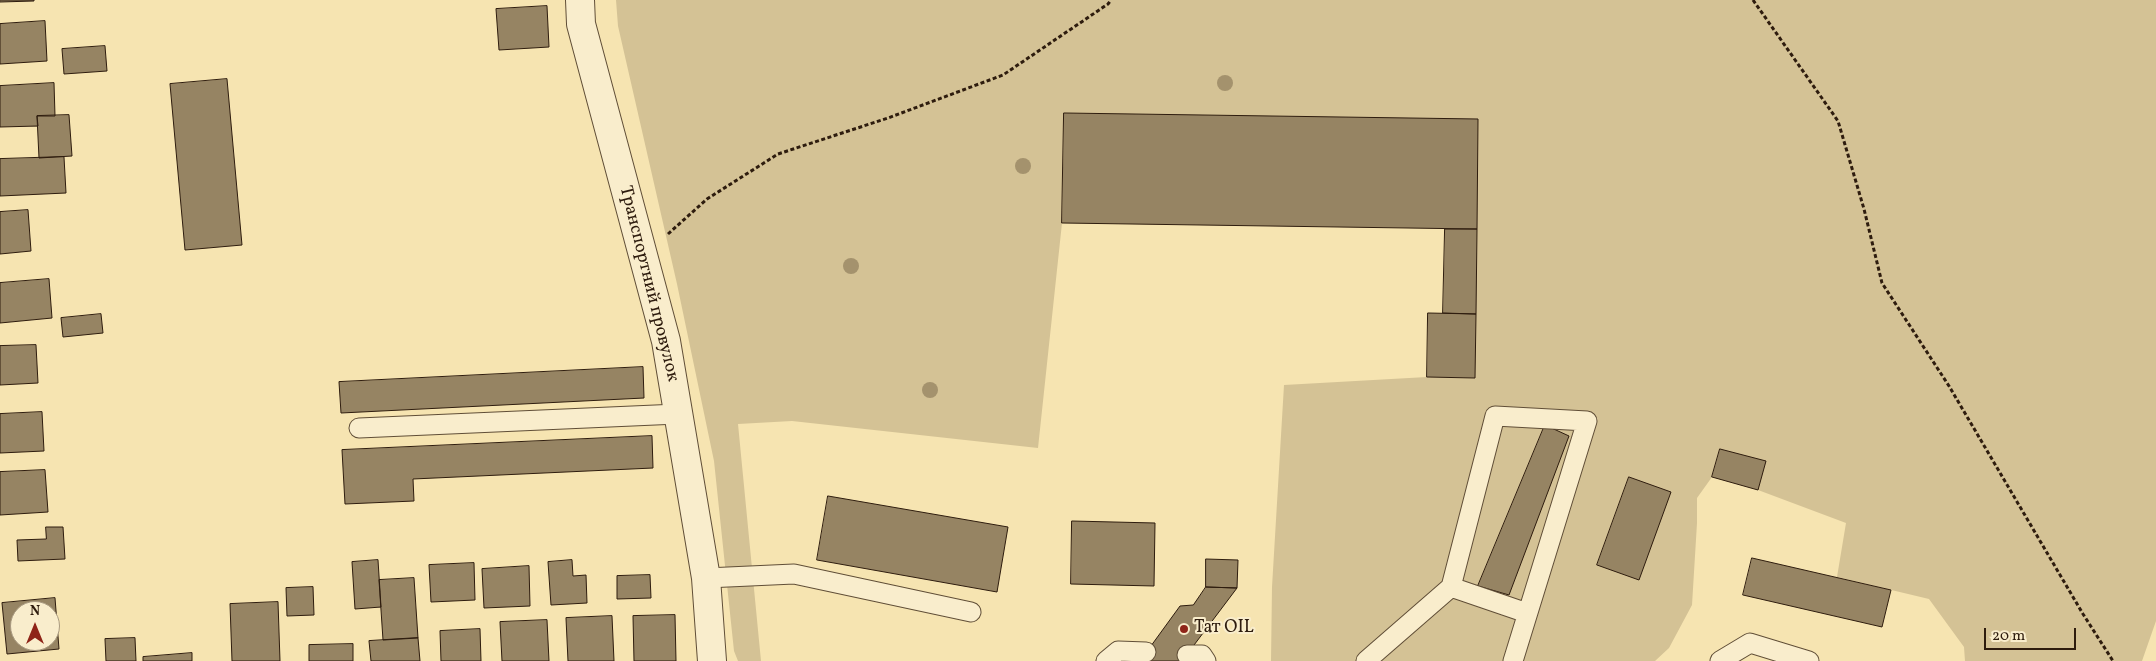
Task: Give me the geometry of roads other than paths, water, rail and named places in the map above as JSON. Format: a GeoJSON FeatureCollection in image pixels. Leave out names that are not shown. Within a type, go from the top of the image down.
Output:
{"type":"FeatureCollection","features":[{"type":"Feature","properties":{"kind":"street","name":"Транспортний провулок"},"geometry":{"type":"LineString","coordinates":[[580,0],[581,24],[666,341],[706,578],[712,661]]}},
{"type":"Feature","properties":{"kind":"lane"},"geometry":{"type":"LineString","coordinates":[[359,428],[678,414]]}},
{"type":"Feature","properties":{"kind":"lane"},"geometry":{"type":"LineString","coordinates":[[1366,661],[1451,586],[1495,416],[1587,421],[1527,613],[1514,661]]}},
{"type":"Feature","properties":{"kind":"lane"},"geometry":{"type":"LineString","coordinates":[[706,578],[794,574],[971,612]]}},
{"type":"Feature","properties":{"kind":"lane"},"geometry":{"type":"LineString","coordinates":[[1451,586],[1527,613]]}},
{"type":"Feature","properties":{"kind":"lane"},"geometry":{"type":"LineString","coordinates":[[1720,661],[1750,643],[1809,661]]}},
{"type":"Feature","properties":{"kind":"lane"},"geometry":{"type":"LineString","coordinates":[[1106,661],[1118,651],[1146,652]]}},
{"type":"Feature","properties":{"kind":"lane"},"geometry":{"type":"LineString","coordinates":[[1187,654],[1202,655],[1206,661]]}},
{"type":"Feature","properties":{"kind":"place","name":"Тат OIL"},"geometry":{"type":"Point","coordinates":[1184,629]}}]}
